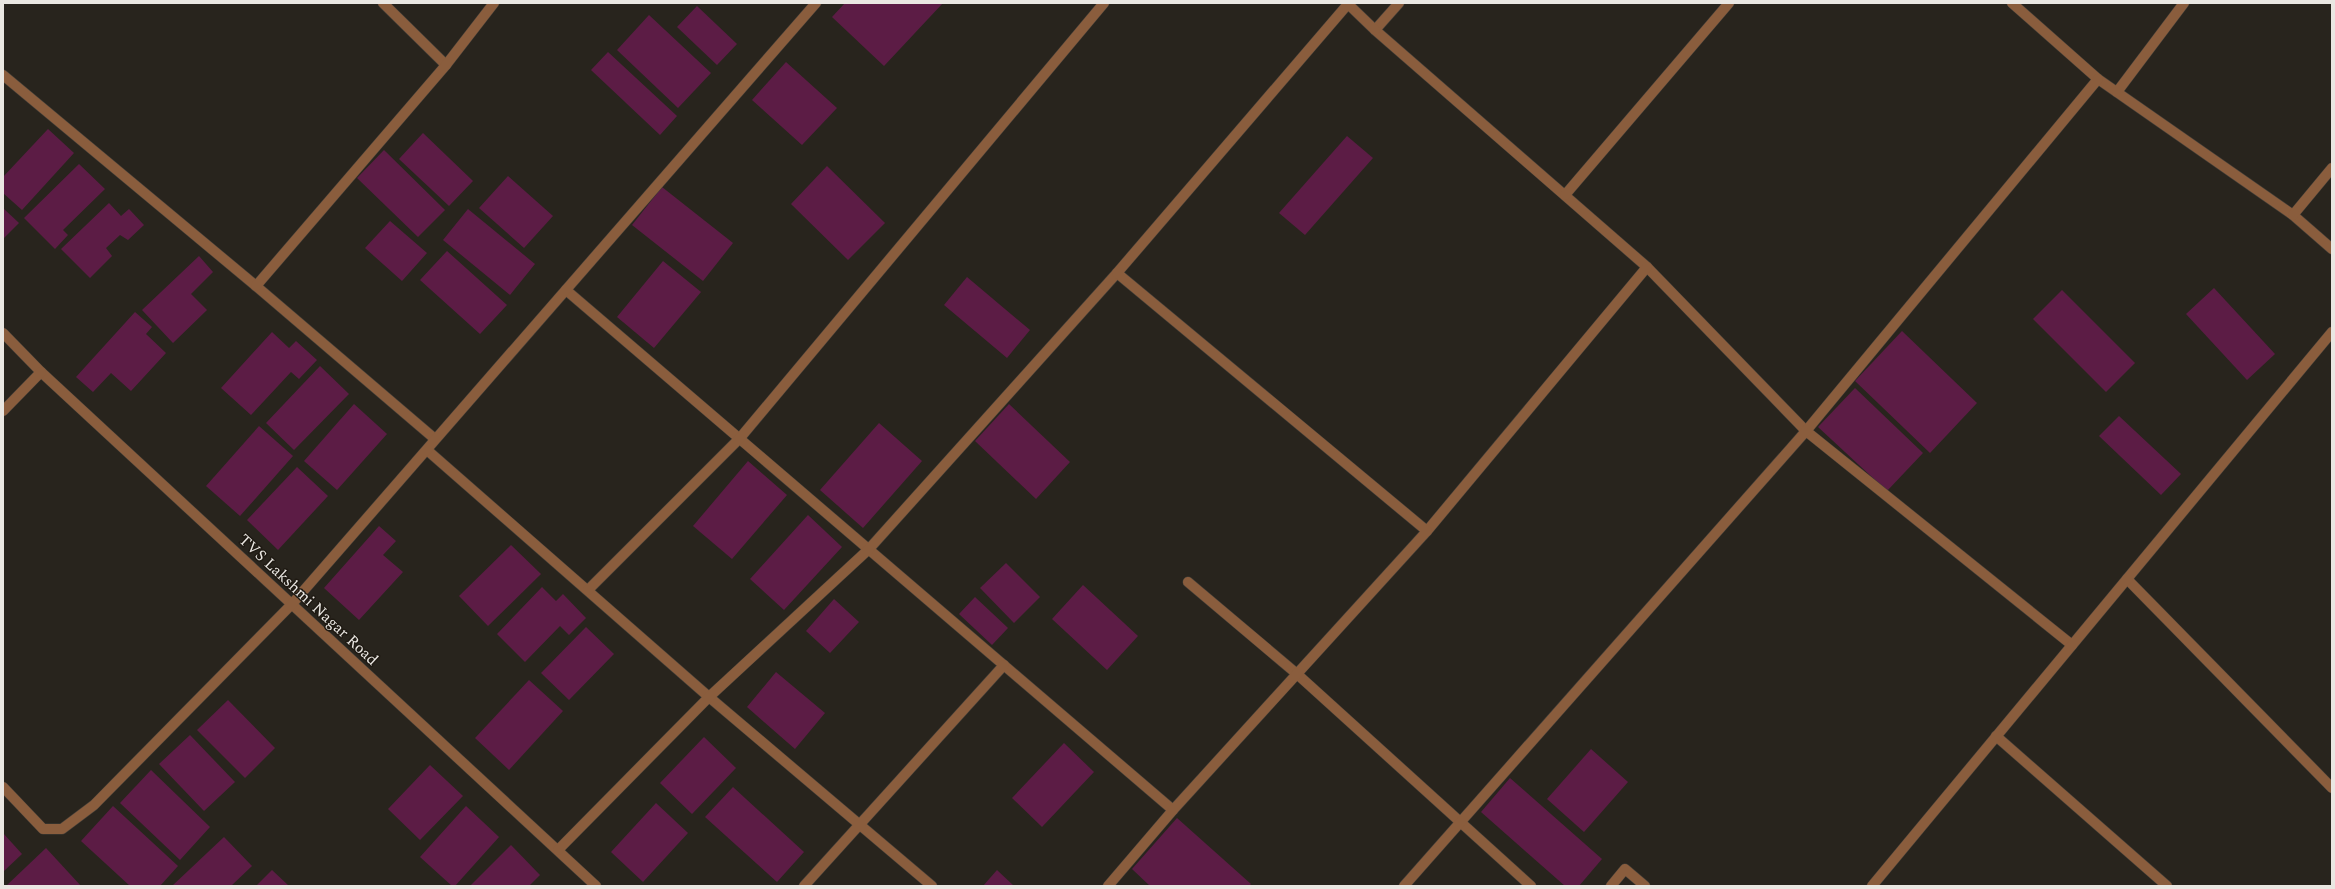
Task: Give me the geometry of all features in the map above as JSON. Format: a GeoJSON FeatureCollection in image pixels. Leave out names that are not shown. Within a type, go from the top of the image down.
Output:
{"type":"FeatureCollection","features":[{"type":"Feature","properties":{"kind":"street"},"geometry":{"type":"LineString","coordinates":[[384,3],[446,65]]}},
{"type":"Feature","properties":{"kind":"street"},"geometry":{"type":"LineString","coordinates":[[256,286],[446,65],[494,3]]}},
{"type":"Feature","properties":{"kind":"street"},"geometry":{"type":"LineString","coordinates":[[3,786],[42,829],[62,829],[94,805],[292,604],[816,3]]}},
{"type":"Feature","properties":{"kind":"street"},"geometry":{"type":"LineString","coordinates":[[588,590],[740,438],[1104,3]]}},
{"type":"Feature","properties":{"kind":"street"},"geometry":{"type":"LineString","coordinates":[[1375,30],[1399,3]]}},
{"type":"Feature","properties":{"kind":"street"},"geometry":{"type":"LineString","coordinates":[[1565,195],[1729,3]]}},
{"type":"Feature","properties":{"kind":"street"},"geometry":{"type":"LineString","coordinates":[[2012,3],[2098,79],[2293,215],[2332,249]]}},
{"type":"Feature","properties":{"kind":"street"},"geometry":{"type":"LineString","coordinates":[[2117,92],[2184,3]]}},
{"type":"Feature","properties":{"kind":"street"},"geometry":{"type":"LineString","coordinates":[[558,850],[709,697],[869,549],[1117,273],[1348,4],[1375,30],[1647,267],[1806,431],[2072,645]]}},
{"type":"Feature","properties":{"kind":"street"},"geometry":{"type":"LineString","coordinates":[[3,75],[256,286],[435,439]]}},
{"type":"Feature","properties":{"kind":"street"},"geometry":{"type":"LineString","coordinates":[[1404,886],[1806,431],[2098,79]]}},
{"type":"Feature","properties":{"kind":"street"},"geometry":{"type":"LineString","coordinates":[[2293,215],[2332,168]]}},
{"type":"Feature","properties":{"kind":"street"},"geometry":{"type":"LineString","coordinates":[[1108,886],[1173,810],[1427,531],[1647,267]]}},
{"type":"Feature","properties":{"kind":"street"},"geometry":{"type":"LineString","coordinates":[[1117,273],[1427,531]]}},
{"type":"Feature","properties":{"kind":"street"},"geometry":{"type":"LineString","coordinates":[[566,290],[1173,810]]}},
{"type":"Feature","properties":{"kind":"street"},"geometry":{"type":"LineString","coordinates":[[1872,886],[2332,332]]}},
{"type":"Feature","properties":{"kind":"street","name":"TVS Lakshmi Nagar Road"},"geometry":{"type":"LineString","coordinates":[[3,333],[41,372],[596,886]]}},
{"type":"Feature","properties":{"kind":"street"},"geometry":{"type":"LineString","coordinates":[[3,411],[41,372]]}},
{"type":"Feature","properties":{"kind":"street"},"geometry":{"type":"LineString","coordinates":[[427,450],[709,697],[932,886]]}},
{"type":"Feature","properties":{"kind":"street"},"geometry":{"type":"LineString","coordinates":[[2127,579],[2332,788]]}},
{"type":"Feature","properties":{"kind":"street"},"geometry":{"type":"LineString","coordinates":[[1188,582],[1297,674],[1531,886]]}},
{"type":"Feature","properties":{"kind":"street"},"geometry":{"type":"LineString","coordinates":[[804,886],[858,824],[1004,665]]}},
{"type":"Feature","properties":{"kind":"street"},"geometry":{"type":"LineString","coordinates":[[1996,736],[2167,886]]}},
{"type":"Feature","properties":{"kind":"street"},"geometry":{"type":"LineString","coordinates":[[1611,886],[1625,869],[1645,886]]}},
{"type":"Feature","properties":{"kind":"building"},"geometry":{"type":"Polygon","coordinates":[[[845,3],[943,3],[884,66],[832,17],[845,3]]]}},
{"type":"Feature","properties":{"kind":"building"},"geometry":{"type":"Polygon","coordinates":[[[697,6],[737,44],[717,65],[677,27],[697,6]]]}},
{"type":"Feature","properties":{"kind":"building"},"geometry":{"type":"Polygon","coordinates":[[[649,15],[711,73],[678,108],[617,50],[649,15]]]}},
{"type":"Feature","properties":{"kind":"building"},"geometry":{"type":"Polygon","coordinates":[[[608,52],[677,116],[660,135],[591,70],[608,52]]]}},
{"type":"Feature","properties":{"kind":"building"},"geometry":{"type":"Polygon","coordinates":[[[786,62],[837,108],[802,145],[752,100],[786,62]]]}},
{"type":"Feature","properties":{"kind":"building"},"geometry":{"type":"Polygon","coordinates":[[[48,129],[74,153],[22,210],[3,193],[3,177],[48,129]]]}},
{"type":"Feature","properties":{"kind":"building"},"geometry":{"type":"Polygon","coordinates":[[[423,133],[473,181],[449,206],[399,159],[423,133]]]}},
{"type":"Feature","properties":{"kind":"building"},"geometry":{"type":"Polygon","coordinates":[[[1347,136],[1373,158],[1305,235],[1279,213],[1347,136]]]}},
{"type":"Feature","properties":{"kind":"building"},"geometry":{"type":"Polygon","coordinates":[[[384,150],[445,210],[418,237],[357,178],[384,150]]]}},
{"type":"Feature","properties":{"kind":"building"},"geometry":{"type":"Polygon","coordinates":[[[79,164],[105,189],[63,230],[68,235],[55,249],[24,218],[79,164]]]}},
{"type":"Feature","properties":{"kind":"building"},"geometry":{"type":"Polygon","coordinates":[[[827,166],[885,223],[848,260],[791,204],[827,166]]]}},
{"type":"Feature","properties":{"kind":"building"},"geometry":{"type":"Polygon","coordinates":[[[508,176],[553,216],[524,248],[479,208],[508,176]]]}},
{"type":"Feature","properties":{"kind":"building"},"geometry":{"type":"Polygon","coordinates":[[[662,187],[733,243],[703,281],[632,225],[662,187]]]}},
{"type":"Feature","properties":{"kind":"building"},"geometry":{"type":"Polygon","coordinates":[[[109,203],[121,216],[129,209],[144,225],[128,240],[120,235],[106,248],[112,256],[90,278],[61,249],[109,203]]]}},
{"type":"Feature","properties":{"kind":"building"},"geometry":{"type":"Polygon","coordinates":[[[3,208],[19,223],[3,239],[3,208]]]}},
{"type":"Feature","properties":{"kind":"building"},"geometry":{"type":"Polygon","coordinates":[[[468,209],[535,264],[510,295],[443,240],[468,209]]]}},
{"type":"Feature","properties":{"kind":"building"},"geometry":{"type":"Polygon","coordinates":[[[390,221],[427,253],[402,281],[365,248],[390,221]]]}},
{"type":"Feature","properties":{"kind":"building"},"geometry":{"type":"Polygon","coordinates":[[[447,251],[507,305],[480,334],[420,280],[447,251]]]}},
{"type":"Feature","properties":{"kind":"building"},"geometry":{"type":"Polygon","coordinates":[[[199,256],[213,272],[191,294],[207,310],[173,343],[142,310],[199,256]]]}},
{"type":"Feature","properties":{"kind":"building"},"geometry":{"type":"Polygon","coordinates":[[[663,261],[701,292],[654,348],[617,317],[663,261]]]}},
{"type":"Feature","properties":{"kind":"building"},"geometry":{"type":"Polygon","coordinates":[[[967,277],[1030,330],[1007,358],[944,305],[967,277]]]}},
{"type":"Feature","properties":{"kind":"building"},"geometry":{"type":"Polygon","coordinates":[[[2214,288],[2275,354],[2247,380],[2186,314],[2214,288]]]}},
{"type":"Feature","properties":{"kind":"building"},"geometry":{"type":"Polygon","coordinates":[[[2062,290],[2135,363],[2106,392],[2033,319],[2062,290]]]}},
{"type":"Feature","properties":{"kind":"building"},"geometry":{"type":"Polygon","coordinates":[[[135,312],[152,327],[146,334],[166,353],[131,391],[111,373],[93,392],[76,377],[135,312]]]}},
{"type":"Feature","properties":{"kind":"building"},"geometry":{"type":"Polygon","coordinates":[[[1902,331],[1977,403],[1930,453],[1855,381],[1902,331]]]}},
{"type":"Feature","properties":{"kind":"building"},"geometry":{"type":"Polygon","coordinates":[[[272,332],[289,348],[296,341],[317,360],[299,379],[291,372],[251,415],[221,388],[272,332]]]}},
{"type":"Feature","properties":{"kind":"building"},"geometry":{"type":"Polygon","coordinates":[[[320,366],[349,394],[294,450],[266,423],[320,366]]]}},
{"type":"Feature","properties":{"kind":"building"},"geometry":{"type":"Polygon","coordinates":[[[1855,388],[1923,453],[1887,491],[1818,427],[1855,388]]]}},
{"type":"Feature","properties":{"kind":"building"},"geometry":{"type":"Polygon","coordinates":[[[354,404],[387,434],[337,490],[304,461],[354,404]]]}},
{"type":"Feature","properties":{"kind":"building"},"geometry":{"type":"Polygon","coordinates":[[[1009,404],[1070,462],[1036,499],[975,441],[1009,404]]]}},
{"type":"Feature","properties":{"kind":"building"},"geometry":{"type":"Polygon","coordinates":[[[2119,416],[2181,474],[2161,495],[2099,436],[2119,416]]]}},
{"type":"Feature","properties":{"kind":"building"},"geometry":{"type":"Polygon","coordinates":[[[879,423],[922,461],[863,528],[820,490],[879,423]]]}},
{"type":"Feature","properties":{"kind":"building"},"geometry":{"type":"Polygon","coordinates":[[[259,426],[293,456],[240,516],[206,486],[259,426]]]}},
{"type":"Feature","properties":{"kind":"building"},"geometry":{"type":"Polygon","coordinates":[[[748,461],[787,495],[732,559],[693,526],[748,461]]]}},
{"type":"Feature","properties":{"kind":"building"},"geometry":{"type":"Polygon","coordinates":[[[297,467],[328,496],[278,550],[247,520],[297,467]]]}},
{"type":"Feature","properties":{"kind":"building"},"geometry":{"type":"Polygon","coordinates":[[[808,515],[842,547],[784,610],[750,579],[808,515]]]}},
{"type":"Feature","properties":{"kind":"building"},"geometry":{"type":"Polygon","coordinates":[[[379,526],[396,541],[383,555],[403,572],[359,620],[324,588],[379,526]]]}},
{"type":"Feature","properties":{"kind":"building"},"geometry":{"type":"Polygon","coordinates":[[[511,545],[541,574],[488,626],[459,596],[511,545]]]}},
{"type":"Feature","properties":{"kind":"building"},"geometry":{"type":"Polygon","coordinates":[[[1006,563],[1040,597],[1014,623],[980,588],[1006,563]]]}},
{"type":"Feature","properties":{"kind":"building"},"geometry":{"type":"Polygon","coordinates":[[[1083,585],[1138,636],[1107,670],[1052,619],[1083,585]]]}},
{"type":"Feature","properties":{"kind":"building"},"geometry":{"type":"Polygon","coordinates":[[[542,587],[556,601],[563,594],[586,618],[569,635],[560,626],[525,662],[497,634],[542,587]]]}},
{"type":"Feature","properties":{"kind":"building"},"geometry":{"type":"Polygon","coordinates":[[[975,597],[1008,628],[992,645],[959,614],[975,597]]]}},
{"type":"Feature","properties":{"kind":"building"},"geometry":{"type":"Polygon","coordinates":[[[834,599],[859,622],[830,653],[806,631],[834,599]]]}},
{"type":"Feature","properties":{"kind":"building"},"geometry":{"type":"Polygon","coordinates":[[[586,627],[614,654],[569,700],[541,673],[586,627]]]}},
{"type":"Feature","properties":{"kind":"building"},"geometry":{"type":"Polygon","coordinates":[[[776,672],[825,713],[795,749],[747,707],[776,672]]]}},
{"type":"Feature","properties":{"kind":"building"},"geometry":{"type":"Polygon","coordinates":[[[529,680],[563,711],[509,770],[475,738],[529,680]]]}},
{"type":"Feature","properties":{"kind":"building"},"geometry":{"type":"Polygon","coordinates":[[[228,700],[275,748],[245,778],[197,730],[228,700]]]}},
{"type":"Feature","properties":{"kind":"building"},"geometry":{"type":"Polygon","coordinates":[[[190,735],[235,782],[204,811],[159,764],[190,735]]]}},
{"type":"Feature","properties":{"kind":"building"},"geometry":{"type":"Polygon","coordinates":[[[704,737],[736,768],[692,814],[660,783],[704,737]]]}},
{"type":"Feature","properties":{"kind":"building"},"geometry":{"type":"Polygon","coordinates":[[[1064,743],[1094,772],[1042,827],[1012,798],[1064,743]]]}},
{"type":"Feature","properties":{"kind":"building"},"geometry":{"type":"Polygon","coordinates":[[[1591,749],[1628,782],[1584,832],[1547,799],[1591,749]]]}},
{"type":"Feature","properties":{"kind":"building"},"geometry":{"type":"Polygon","coordinates":[[[430,765],[463,796],[420,840],[388,809],[430,765]]]}},
{"type":"Feature","properties":{"kind":"building"},"geometry":{"type":"Polygon","coordinates":[[[151,770],[210,827],[180,860],[120,803],[151,770]]]}},
{"type":"Feature","properties":{"kind":"building"},"geometry":{"type":"Polygon","coordinates":[[[1510,778],[1602,859],[1579,886],[1565,886],[1481,812],[1510,778]]]}},
{"type":"Feature","properties":{"kind":"building"},"geometry":{"type":"Polygon","coordinates":[[[733,787],[804,852],[777,882],[705,817],[733,787]]]}},
{"type":"Feature","properties":{"kind":"building"},"geometry":{"type":"Polygon","coordinates":[[[656,803],[688,833],[643,882],[611,852],[656,803]]]}},
{"type":"Feature","properties":{"kind":"building"},"geometry":{"type":"Polygon","coordinates":[[[113,806],[178,866],[160,886],[130,886],[81,841],[113,806]]]}},
{"type":"Feature","properties":{"kind":"building"},"geometry":{"type":"Polygon","coordinates":[[[466,806],[499,837],[455,886],[452,886],[420,857],[466,806]]]}},
{"type":"Feature","properties":{"kind":"building"},"geometry":{"type":"Polygon","coordinates":[[[1177,818],[1251,884],[1249,886],[1150,886],[1132,869],[1177,818]]]}},
{"type":"Feature","properties":{"kind":"building"},"geometry":{"type":"Polygon","coordinates":[[[3,833],[22,854],[3,872],[3,833]]]}},
{"type":"Feature","properties":{"kind":"building"},"geometry":{"type":"Polygon","coordinates":[[[224,837],[252,866],[231,886],[172,886],[224,837]]]}},
{"type":"Feature","properties":{"kind":"building"},"geometry":{"type":"Polygon","coordinates":[[[511,845],[540,875],[529,886],[470,886],[511,845]]]}},
{"type":"Feature","properties":{"kind":"building"},"geometry":{"type":"Polygon","coordinates":[[[46,848],[81,886],[6,886],[46,848]]]}},
{"type":"Feature","properties":{"kind":"building"},"geometry":{"type":"Polygon","coordinates":[[[272,870],[289,886],[256,886],[272,870]]]}},
{"type":"Feature","properties":{"kind":"building"},"geometry":{"type":"Polygon","coordinates":[[[997,870],[1014,886],[983,886],[997,870]]]}}]}
